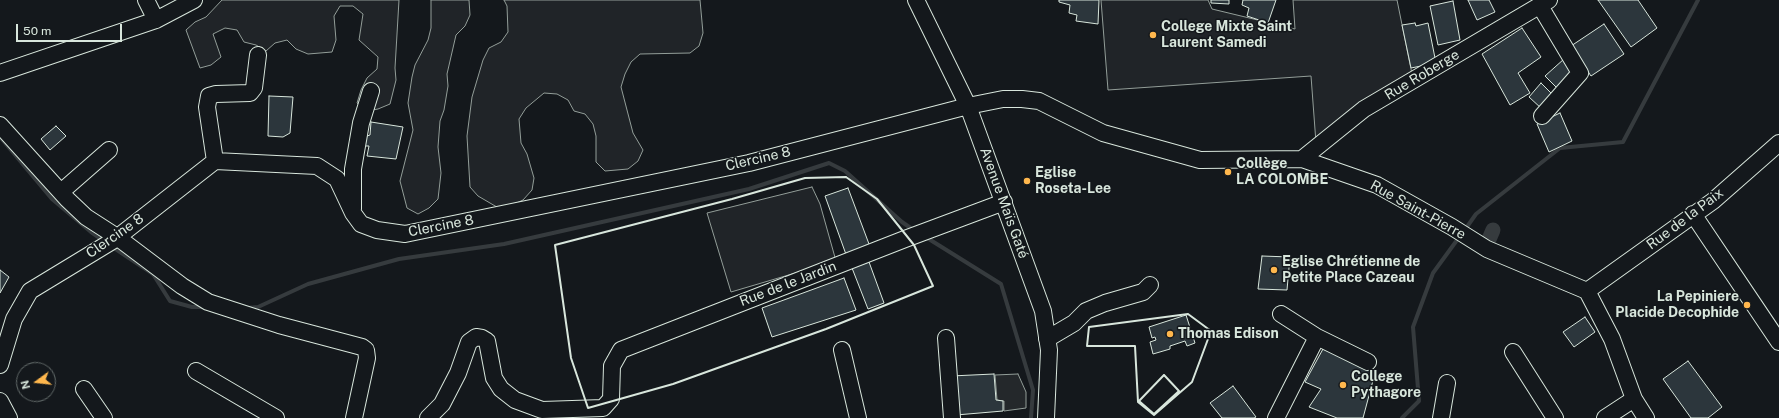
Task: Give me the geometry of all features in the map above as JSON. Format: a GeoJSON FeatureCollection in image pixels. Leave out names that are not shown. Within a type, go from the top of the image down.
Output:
{"type":"FeatureCollection","features":[{"type":"Feature","properties":{"kind":"street"},"geometry":{"type":"LineString","coordinates":[[146,0],[156,20]]}},
{"type":"Feature","properties":{"kind":"street"},"geometry":{"type":"LineString","coordinates":[[0,73],[156,20],[194,0]]}},
{"type":"Feature","properties":{"kind":"street","name":"Avenue Maïs Gaté"},"geometry":{"type":"LineString","coordinates":[[916,0],[968,106],[1043,311],[1049,350],[1046,418]]}},
{"type":"Feature","properties":{"kind":"street"},"geometry":{"type":"LineString","coordinates":[[1542,116],[1580,73],[1545,3]]}},
{"type":"Feature","properties":{"kind":"street","name":"Rue Roberge"},"geometry":{"type":"LineString","coordinates":[[1302,159],[1364,110],[1545,3]]}},
{"type":"Feature","properties":{"kind":"street"},"geometry":{"type":"LineString","coordinates":[[215,161],[207,107],[209,96],[216,94],[250,93],[254,88],[258,55]]}},
{"type":"Feature","properties":{"kind":"street"},"geometry":{"type":"LineString","coordinates":[[353,213],[355,162],[361,124],[370,91]]}},
{"type":"Feature","properties":{"kind":"street","name":"Rue Saint-Pierre"},"geometry":{"type":"LineString","coordinates":[[968,106],[1003,100],[1039,102],[1103,134],[1200,160],[1302,159],[1376,186],[1452,227],[1472,240],[1587,292]]}},
{"type":"Feature","properties":{"kind":"street","name":"Clercine 8"},"geometry":{"type":"LineString","coordinates":[[0,365],[14,318],[30,291],[111,242],[215,161],[317,166],[336,180],[353,213],[361,224],[377,230],[405,234],[749,162],[968,106]]}},
{"type":"Feature","properties":{"kind":"street"},"geometry":{"type":"LineString","coordinates":[[0,125],[61,192],[111,242],[208,302],[279,325],[362,347],[366,350],[367,358],[354,418]]}},
{"type":"Feature","properties":{"kind":"street","name":"Rue de la Paix"},"geometry":{"type":"LineString","coordinates":[[1587,292],[1712,200],[1779,143]]}},
{"type":"Feature","properties":{"kind":"street"},"geometry":{"type":"LineString","coordinates":[[61,192],[110,150]]}},
{"type":"Feature","properties":{"kind":"street","name":"Rue de le Jardin"},"geometry":{"type":"LineString","coordinates":[[428,418],[442,404],[458,373],[469,342],[476,337],[487,341],[494,378],[501,389],[515,400],[542,410],[603,408],[611,399],[612,366],[621,350],[904,239],[927,232],[1004,202]]}},
{"type":"Feature","properties":{"kind":"street"},"geometry":{"type":"LineString","coordinates":[[1692,214],[1779,342]]}},
{"type":"Feature","properties":{"kind":"street"},"geometry":{"type":"LineString","coordinates":[[1047,339],[1074,323],[1086,311],[1105,303],[1143,292],[1150,285]]}},
{"type":"Feature","properties":{"kind":"street"},"geometry":{"type":"LineString","coordinates":[[1587,292],[1612,339],[1634,399],[1646,418]]}},
{"type":"Feature","properties":{"kind":"street"},"geometry":{"type":"LineString","coordinates":[[1281,314],[1317,337],[1368,362]]}},
{"type":"Feature","properties":{"kind":"street"},"geometry":{"type":"LineString","coordinates":[[1276,418],[1317,337]]}},
{"type":"Feature","properties":{"kind":"street"},"geometry":{"type":"LineString","coordinates":[[946,338],[952,418]]}},
{"type":"Feature","properties":{"kind":"street"},"geometry":{"type":"LineString","coordinates":[[842,350],[858,418]]}},
{"type":"Feature","properties":{"kind":"street"},"geometry":{"type":"LineString","coordinates":[[1513,352],[1555,418]]}},
{"type":"Feature","properties":{"kind":"street"},"geometry":{"type":"LineString","coordinates":[[196,372],[276,418]]}},
{"type":"Feature","properties":{"kind":"street"},"geometry":{"type":"LineString","coordinates":[[1441,418],[1447,383]]}},
{"type":"Feature","properties":{"kind":"street"},"geometry":{"type":"LineString","coordinates":[[84,389],[104,418]]}},
{"type":"Feature","properties":{"kind":"street"},"geometry":{"type":"LineString","coordinates":[[1605,418],[1634,399]]}},
{"type":"Feature","properties":{"kind":"street"},"geometry":{"type":"LineString","coordinates":[[0,401],[9,418]]}},
{"type":"Feature","properties":{"kind":"shaded area"},"geometry":{"type":"Polygon","coordinates":[[[222,0],[399,0],[395,68],[396,80],[390,104],[378,109],[366,111],[357,103],[367,78],[377,69],[378,57],[359,40],[363,14],[353,6],[340,6],[334,16],[336,40],[332,52],[308,54],[296,49],[287,40],[275,43],[266,51],[256,45],[244,42],[237,30],[225,28],[213,34],[221,57],[211,65],[200,68],[186,30],[195,22],[206,17],[222,0]]]}},
{"type":"Feature","properties":{"kind":"shaded area"},"geometry":{"type":"Polygon","coordinates":[[[431,0],[469,0],[470,15],[465,26],[456,35],[447,74],[448,86],[444,110],[440,121],[438,147],[441,173],[438,199],[429,208],[418,214],[407,208],[400,181],[413,130],[408,103],[412,77],[415,65],[428,40],[431,28],[431,0]]]}},
{"type":"Feature","properties":{"kind":"shaded area"},"geometry":{"type":"Polygon","coordinates":[[[504,0],[700,0],[703,33],[699,46],[690,53],[640,54],[631,62],[621,87],[633,133],[643,150],[638,161],[628,169],[605,171],[596,162],[596,136],[593,124],[585,114],[574,111],[568,100],[557,94],[544,93],[526,108],[519,119],[521,143],[527,154],[534,178],[532,190],[523,200],[502,210],[478,196],[470,187],[467,136],[472,97],[483,60],[489,48],[501,42],[508,32],[507,6],[504,0]]]}},
{"type":"Feature","properties":{"kind":"shaded area"},"geometry":{"type":"Polygon","coordinates":[[[1101,0],[1208,0],[1212,9],[1295,29],[1293,0],[1397,0],[1413,79],[1316,143],[1311,76],[1108,90],[1101,0]]]}},
{"type":"Feature","properties":{"kind":"shaded area"},"geometry":{"type":"Polygon","coordinates":[[[812,187],[820,204],[836,261],[731,292],[707,213],[812,187]]]}},
{"type":"Feature","properties":{"kind":"shaded area"},"geometry":{"type":"Polygon","coordinates":[[[1018,374],[1026,392],[1026,408],[1004,411],[1004,401],[997,400],[995,375],[1018,374]]]}},
{"type":"Feature","properties":{"kind":"building"},"geometry":{"type":"Polygon","coordinates":[[[1059,0],[1099,0],[1098,24],[1076,21],[1077,15],[1069,13],[1070,5],[1059,2],[1059,0]]]}},
{"type":"Feature","properties":{"kind":"building"},"geometry":{"type":"Polygon","coordinates":[[[1211,0],[1229,0],[1229,4],[1211,3],[1211,0]]]}},
{"type":"Feature","properties":{"kind":"building"},"geometry":{"type":"Polygon","coordinates":[[[1243,0],[1276,0],[1268,23],[1247,16],[1249,8],[1242,5],[1243,0]]]}},
{"type":"Feature","properties":{"kind":"building"},"geometry":{"type":"Polygon","coordinates":[[[1468,0],[1489,0],[1495,12],[1477,20],[1468,0]]]}},
{"type":"Feature","properties":{"kind":"building"},"geometry":{"type":"Polygon","coordinates":[[[1598,0],[1638,0],[1657,28],[1631,47],[1598,0]]]}},
{"type":"Feature","properties":{"kind":"building"},"geometry":{"type":"Polygon","coordinates":[[[1453,1],[1460,40],[1438,45],[1430,6],[1453,1]]]}},
{"type":"Feature","properties":{"kind":"building"},"geometry":{"type":"Polygon","coordinates":[[[1415,23],[1416,26],[1428,23],[1436,63],[1411,68],[1402,25],[1415,23]]]}},
{"type":"Feature","properties":{"kind":"building"},"geometry":{"type":"Polygon","coordinates":[[[1604,24],[1624,54],[1591,76],[1571,46],[1604,24]]]}},
{"type":"Feature","properties":{"kind":"building"},"geometry":{"type":"Polygon","coordinates":[[[1522,28],[1541,57],[1518,73],[1530,93],[1510,105],[1482,54],[1522,28]]]}},
{"type":"Feature","properties":{"kind":"building"},"geometry":{"type":"Polygon","coordinates":[[[1564,59],[1576,72],[1558,89],[1545,76],[1564,59]]]}},
{"type":"Feature","properties":{"kind":"building"},"geometry":{"type":"Polygon","coordinates":[[[1541,83],[1554,96],[1542,109],[1529,97],[1541,83]]]}},
{"type":"Feature","properties":{"kind":"building"},"geometry":{"type":"Polygon","coordinates":[[[269,96],[293,97],[290,133],[283,137],[268,136],[269,96]]]}},
{"type":"Feature","properties":{"kind":"building"},"geometry":{"type":"Polygon","coordinates":[[[1560,113],[1572,141],[1549,152],[1537,124],[1560,113]]]}},
{"type":"Feature","properties":{"kind":"building"},"geometry":{"type":"Polygon","coordinates":[[[371,122],[403,127],[396,159],[367,156],[369,146],[363,146],[364,137],[370,135],[371,122]]]}},
{"type":"Feature","properties":{"kind":"building"},"geometry":{"type":"Polygon","coordinates":[[[56,126],[66,136],[50,150],[41,139],[56,126]]]}},
{"type":"Feature","properties":{"kind":"building"},"geometry":{"type":"Polygon","coordinates":[[[848,188],[872,252],[848,260],[825,196],[848,188]]]}},
{"type":"Feature","properties":{"kind":"building"},"geometry":{"type":"Polygon","coordinates":[[[1262,256],[1290,257],[1287,290],[1258,289],[1262,256]]]}},
{"type":"Feature","properties":{"kind":"building"},"geometry":{"type":"Polygon","coordinates":[[[869,262],[884,303],[868,309],[852,268],[869,262]]]}},
{"type":"Feature","properties":{"kind":"building"},"geometry":{"type":"Polygon","coordinates":[[[0,270],[9,277],[0,293],[0,270]]]}},
{"type":"Feature","properties":{"kind":"building"},"geometry":{"type":"Polygon","coordinates":[[[844,278],[856,310],[772,337],[762,308],[844,278]]]}},
{"type":"Feature","properties":{"kind":"building"},"geometry":{"type":"Polygon","coordinates":[[[1186,315],[1195,343],[1187,346],[1185,341],[1170,346],[1170,349],[1153,354],[1150,342],[1156,340],[1155,337],[1152,338],[1149,327],[1186,315]]]}},
{"type":"Feature","properties":{"kind":"building"},"geometry":{"type":"Polygon","coordinates":[[[1585,317],[1595,332],[1574,347],[1563,332],[1585,317]]]}},
{"type":"Feature","properties":{"kind":"building"},"geometry":{"type":"Polygon","coordinates":[[[1323,349],[1375,373],[1363,418],[1337,418],[1309,407],[1321,389],[1305,382],[1323,349]]]}},
{"type":"Feature","properties":{"kind":"building"},"geometry":{"type":"Polygon","coordinates":[[[1688,361],[1722,407],[1708,418],[1691,418],[1663,379],[1688,361]]]}},
{"type":"Feature","properties":{"kind":"building"},"geometry":{"type":"Polygon","coordinates":[[[994,374],[996,400],[1003,401],[1003,411],[956,415],[951,376],[994,374]]]}},
{"type":"Feature","properties":{"kind":"building"},"geometry":{"type":"Polygon","coordinates":[[[1233,386],[1256,417],[1222,418],[1210,403],[1233,386]]]}},
{"type":"Feature","properties":{"kind":"waterway"},"geometry":{"type":"LineString","coordinates":[[1464,231],[1476,214],[1560,148],[1623,142],[1698,0]]}},
{"type":"Feature","properties":{"kind":"waterway"},"geometry":{"type":"LineString","coordinates":[[0,137],[52,199],[104,241]]}},
{"type":"Feature","properties":{"kind":"waterway"},"geometry":{"type":"LineString","coordinates":[[247,308],[258,307],[308,284],[399,259],[504,244],[749,189],[829,163],[845,171],[902,222],[915,231]]}},
{"type":"Feature","properties":{"kind":"waterway"},"geometry":{"type":"LineString","coordinates":[[1487,244],[1493,230]]}},
{"type":"Feature","properties":{"kind":"waterway"},"geometry":{"type":"LineString","coordinates":[[924,236],[1001,284],[1033,390],[1031,418]]}},
{"type":"Feature","properties":{"kind":"waterway"},"geometry":{"type":"LineString","coordinates":[[1402,418],[1419,401],[1413,327],[1433,273],[1460,236]]}},
{"type":"Feature","properties":{"kind":"waterway"},"geometry":{"type":"LineString","coordinates":[[111,246],[153,274],[170,301],[192,307],[205,307]]}},
{"type":"Feature","properties":{"kind":"wall"},"geometry":{"type":"LineString","coordinates":[[846,177],[877,199],[914,245],[933,286],[826,329],[673,384],[588,408],[571,358],[555,245],[732,199],[805,178],[846,177]]}},
{"type":"Feature","properties":{"kind":"wall"},"geometry":{"type":"LineString","coordinates":[[1188,314],[1211,331],[1192,382],[1154,415],[1138,402],[1135,346],[1087,346],[1089,327],[1188,314]]}},
{"type":"Feature","properties":{"kind":"wall"},"geometry":{"type":"LineString","coordinates":[[1164,375],[1179,391],[1154,414],[1139,401],[1164,375]]}},
{"type":"Feature","properties":{"kind":"place","name":"College Mixte Saint Laurent Samedi"},"geometry":{"type":"Point","coordinates":[1153,35]}},
{"type":"Feature","properties":{"kind":"place","name":"Collège LA COLOMBE"},"geometry":{"type":"Point","coordinates":[1228,172]}},
{"type":"Feature","properties":{"kind":"place","name":"Eglise Roseta-Lee"},"geometry":{"type":"Point","coordinates":[1027,181]}},
{"type":"Feature","properties":{"kind":"place","name":"Eglise Chrétienne de Petite Place Cazeau"},"geometry":{"type":"Point","coordinates":[1274,270]}},
{"type":"Feature","properties":{"kind":"place","name":"La Pepiniere Placide Decophide"},"geometry":{"type":"Point","coordinates":[1747,305]}},
{"type":"Feature","properties":{"kind":"place","name":"Thomas Edison"},"geometry":{"type":"Point","coordinates":[1170,334]}},
{"type":"Feature","properties":{"kind":"place","name":"College Pythagore"},"geometry":{"type":"Point","coordinates":[1343,385]}}]}
